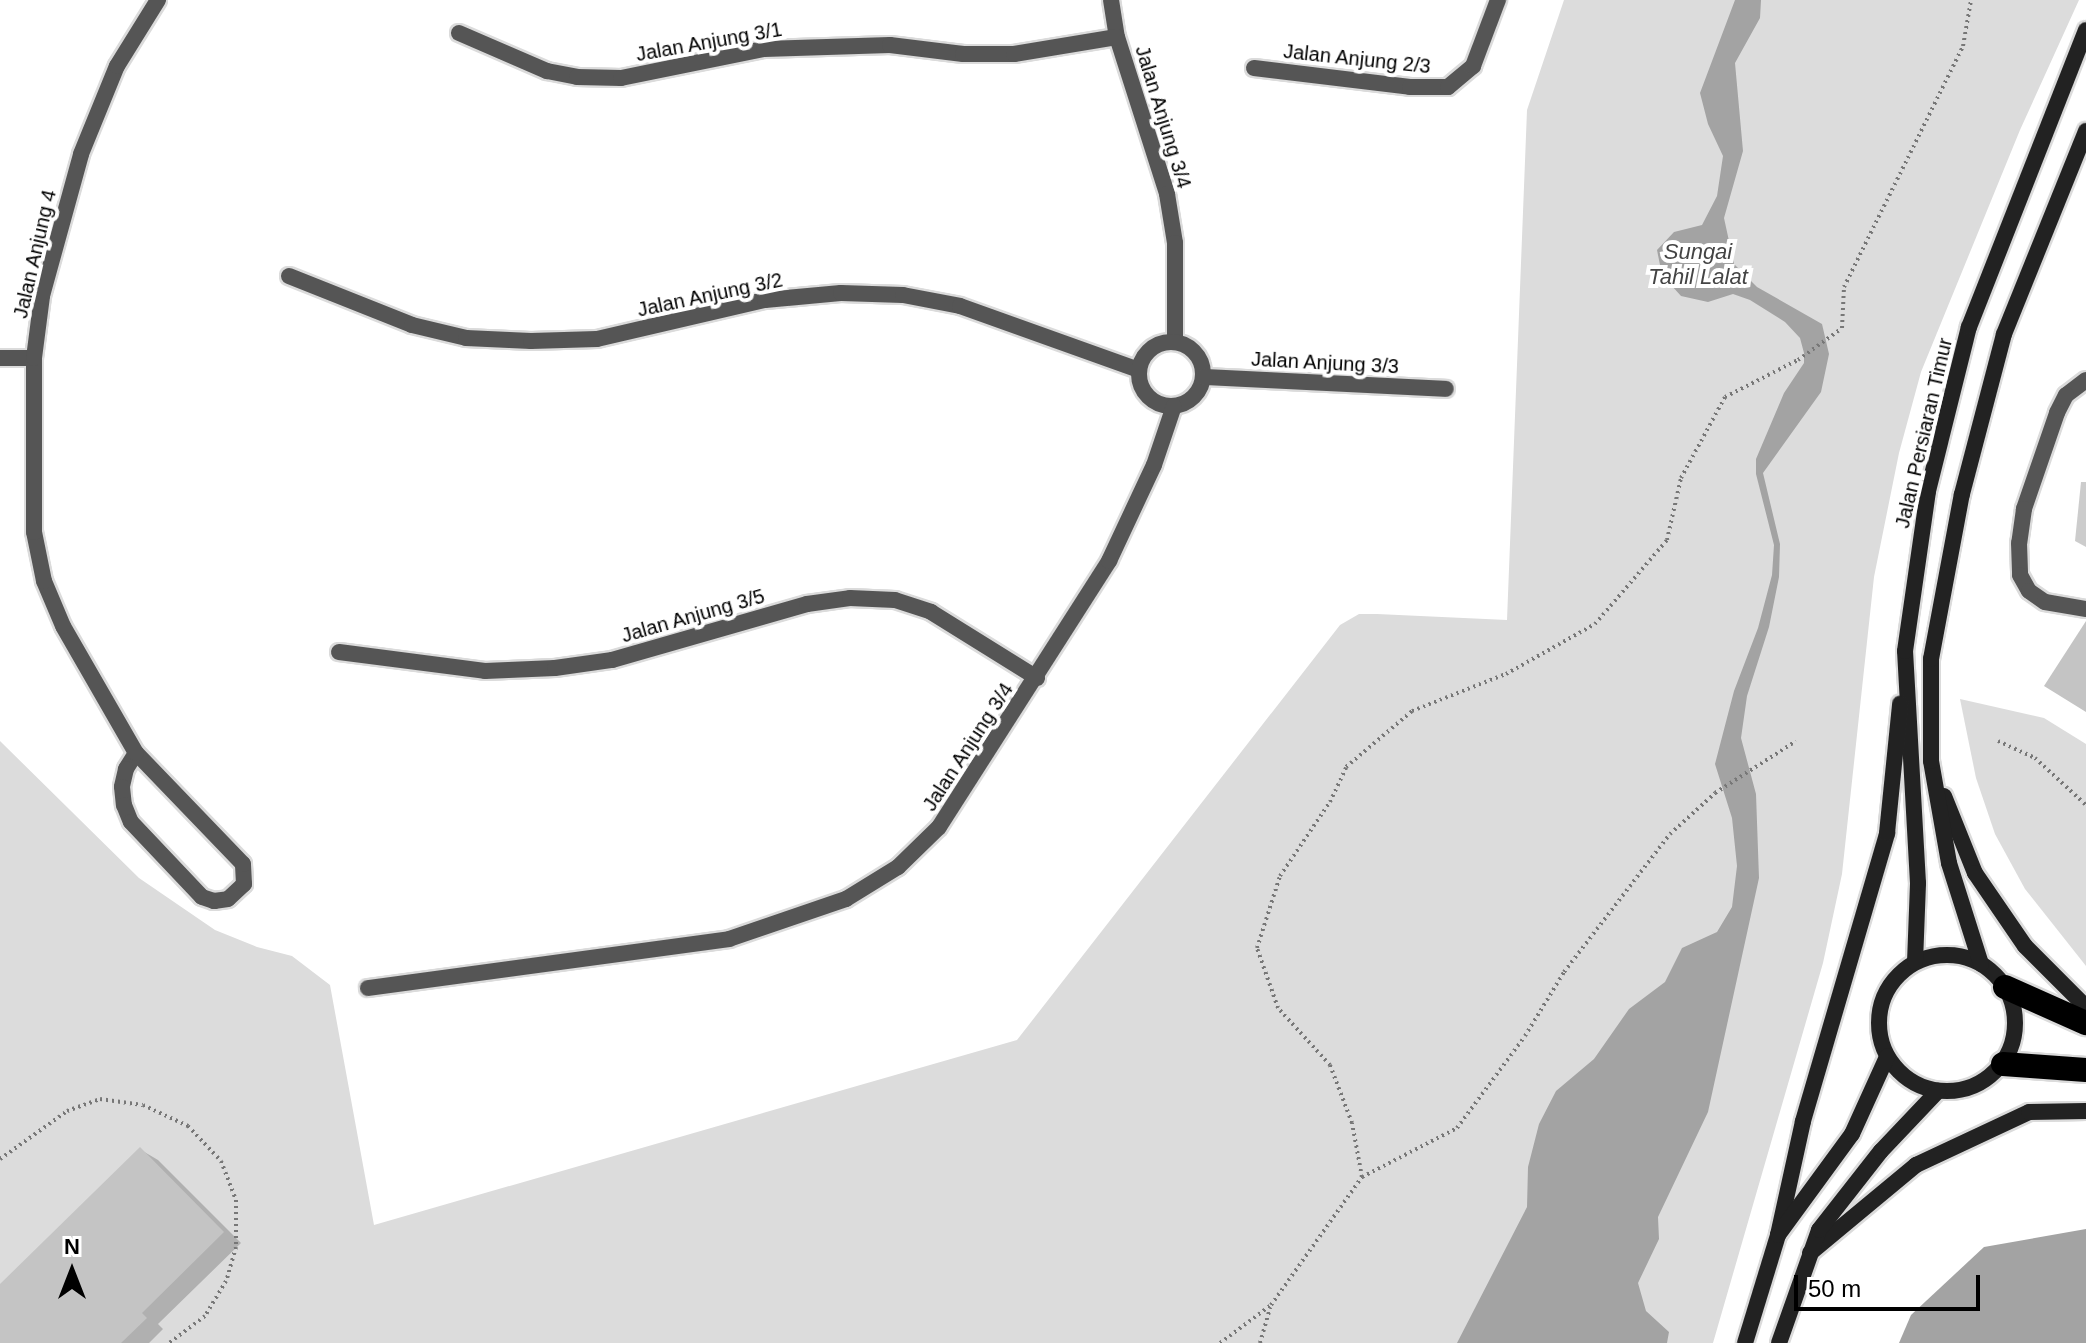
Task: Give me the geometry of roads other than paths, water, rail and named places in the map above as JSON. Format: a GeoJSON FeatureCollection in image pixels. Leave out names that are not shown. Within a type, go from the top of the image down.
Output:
{"type":"FeatureCollection","features":[{"type":"Feature","properties":{"kind":"highway"},"geometry":{"type":"LineString","coordinates":[[2005,987],[2086,1023]]}},
{"type":"Feature","properties":{"kind":"highway"},"geometry":{"type":"LineString","coordinates":[[2003,1064],[2086,1070]]}},
{"type":"Feature","properties":{"kind":"street","name":"Jalan Anjung 4"},"geometry":{"type":"LineString","coordinates":[[136,753],[126,769],[122,787],[124,805],[131,822],[202,897],[214,901],[228,899],[244,884],[243,864],[136,753],[63,626],[44,581],[34,532],[34,358],[42,296],[81,154],[117,66],[158,0]]}},
{"type":"Feature","properties":{"kind":"street","name":"Jalan Anjung 3/4"},"geometry":{"type":"LineString","coordinates":[[1111,0],[1117,37],[1167,194],[1175,243],[1175,342]]}},
{"type":"Feature","properties":{"kind":"street","name":"Jalan Anjung 2/3"},"geometry":{"type":"LineString","coordinates":[[1254,68],[1410,87],[1448,87],[1473,66],[1498,0]]}},
{"type":"Feature","properties":{"kind":"street","name":"Jalan Persiaran Timur"},"geometry":{"type":"LineString","coordinates":[[1915,962],[1918,883],[1905,651],[1928,491],[1969,327],[2086,30]]}},
{"type":"Feature","properties":{"kind":"street","name":"Jalan Anjung 3/1"},"geometry":{"type":"LineString","coordinates":[[459,33],[547,71],[577,77],[621,78],[764,49],[890,45],[963,54],[1014,54],[1117,37]]}},
{"type":"Feature","properties":{"kind":"street"},"geometry":{"type":"LineString","coordinates":[[1981,964],[1949,863],[1931,761],[1931,659],[1962,494],[2004,334],[2086,131]]}},
{"type":"Feature","properties":{"kind":"street","name":"Jalan Anjung 3/2"},"geometry":{"type":"LineString","coordinates":[[289,276],[412,325],[466,338],[531,341],[597,339],[765,300],[841,293],[903,295],[960,306],[1139,370]]}},
{"type":"Feature","properties":{"kind":"street"},"geometry":{"type":"LineString","coordinates":[[1175,342],[1192,350],[1199,358],[1203,377],[1194,397],[1174,406],[1163,405],[1144,392],[1139,370],[1151,349],[1175,342]]}},
{"type":"Feature","properties":{"kind":"street"},"geometry":{"type":"LineString","coordinates":[[0,358],[34,358]]}},
{"type":"Feature","properties":{"kind":"street","name":"Jalan Anjung 3/3"},"geometry":{"type":"LineString","coordinates":[[1203,377],[1446,389]]}},
{"type":"Feature","properties":{"kind":"street"},"geometry":{"type":"LineString","coordinates":[[2086,380],[2066,395],[2057,413],[2024,509],[2019,543],[2020,575],[2029,591],[2045,602],[2086,609]]}},
{"type":"Feature","properties":{"kind":"street","name":"Jalan Anjung 3/4"},"geometry":{"type":"LineString","coordinates":[[368,988],[729,939],[846,899],[898,867],[939,827],[1109,561],[1154,465],[1174,406]]}},
{"type":"Feature","properties":{"kind":"street","name":"Jalan Anjung 3/5"},"geometry":{"type":"LineString","coordinates":[[339,652],[485,671],[555,668],[612,660],[807,604],[850,598],[895,600],[931,612],[1037,678]]}},
{"type":"Feature","properties":{"kind":"street"},"geometry":{"type":"LineString","coordinates":[[1745,1343],[1778,1235],[1803,1121],[1887,833],[1905,651]]}},
{"type":"Feature","properties":{"kind":"street"},"geometry":{"type":"LineString","coordinates":[[1931,761],[1975,873],[2025,946],[2086,1007]]}},
{"type":"Feature","properties":{"kind":"street"},"geometry":{"type":"LineString","coordinates":[[1948,954],[1981,964],[2005,987],[2015,1012],[2015,1039],[2003,1064],[1985,1081],[1962,1090],[1938,1091],[1907,1079],[1887,1057],[1878,1029],[1881,1003],[1894,979],[1915,962],[1948,954]]}},
{"type":"Feature","properties":{"kind":"street"},"geometry":{"type":"LineString","coordinates":[[1778,1235],[1852,1134],[1887,1057]]}},
{"type":"Feature","properties":{"kind":"street"},"geometry":{"type":"LineString","coordinates":[[1779,1343],[1819,1230],[1881,1151],[1938,1091]]}},
{"type":"Feature","properties":{"kind":"street"},"geometry":{"type":"LineString","coordinates":[[1810,1253],[1916,1165],[2029,1112],[2086,1111]]}},
{"type":"Feature","properties":{"kind":"water","name":"Sungai Tahil Lalat"},"geometry":{"type":"Polygon","coordinates":[[[1735,0],[1761,0],[1760,18],[1735,63],[1743,151],[1724,218],[1734,264],[1757,287],[1822,324],[1829,354],[1821,392],[1763,473],[1780,544],[1779,577],[1769,627],[1747,696],[1741,738],[1756,794],[1759,878],[1708,1112],[1658,1217],[1659,1239],[1638,1283],[1646,1311],[1669,1332],[1667,1343],[1457,1343],[1527,1207],[1528,1167],[1539,1124],[1556,1091],[1594,1059],[1629,1009],[1665,982],[1682,948],[1717,932],[1732,907],[1737,866],[1732,818],[1715,764],[1734,691],[1758,628],[1772,575],[1774,545],[1756,474],[1756,459],[1784,393],[1804,363],[1804,353],[1800,338],[1785,322],[1750,300],[1733,294],[1708,302],[1681,296],[1662,275],[1657,250],[1674,232],[1702,225],[1717,196],[1723,156],[1708,124],[1700,93],[1735,0]]]}},
{"type":"Feature","properties":{"kind":"water"},"geometry":{"type":"Polygon","coordinates":[[[2086,1229],[2086,1343],[1899,1343],[1911,1315],[1984,1247],[2086,1229]]]}}]}
